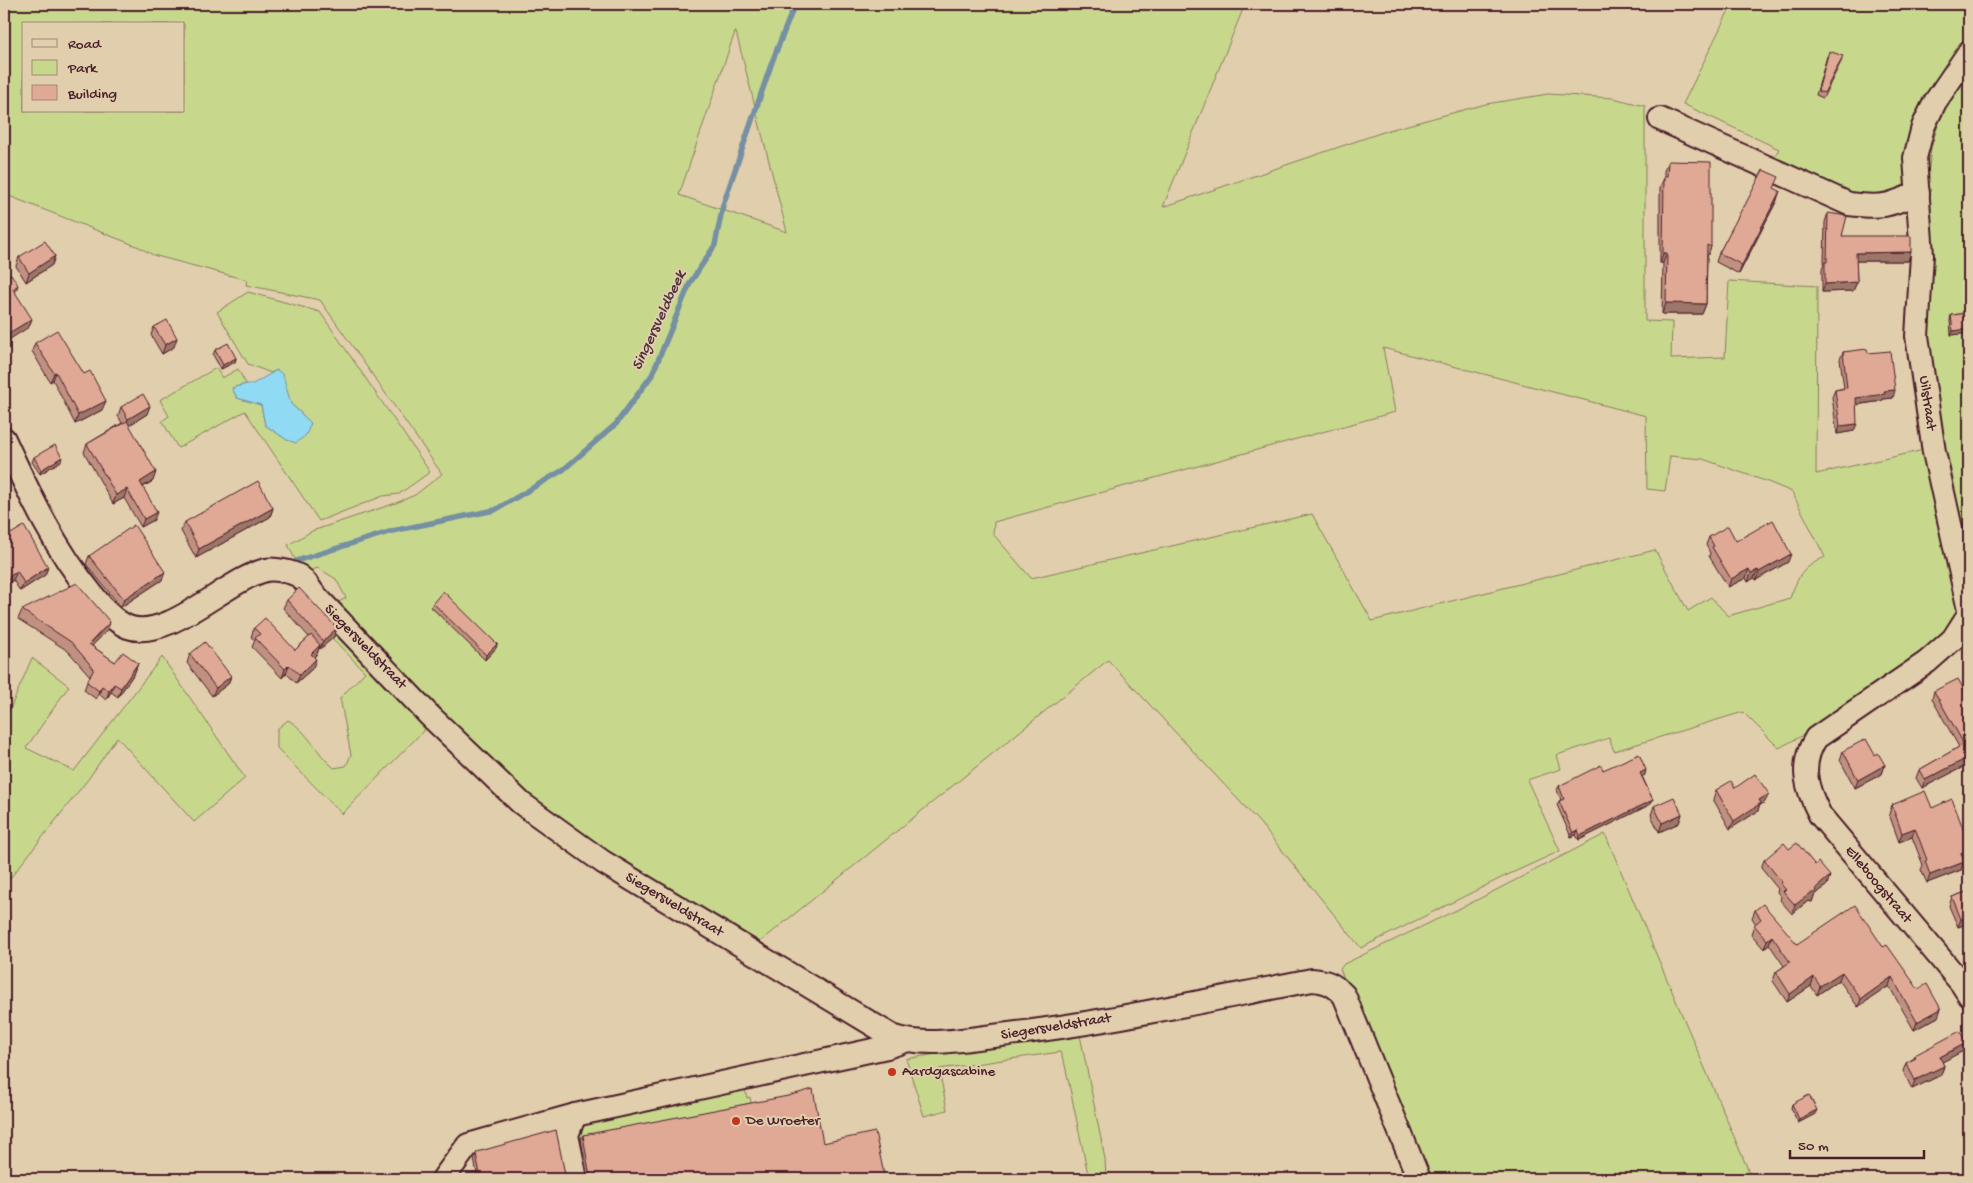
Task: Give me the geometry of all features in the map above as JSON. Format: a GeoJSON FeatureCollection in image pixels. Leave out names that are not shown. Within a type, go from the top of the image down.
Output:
{"type":"FeatureCollection","features":[{"type":"Feature","properties":{"kind":"street","name":"Uilstraat"},"geometry":{"type":"LineString","coordinates":[[1969,52],[1935,102],[1923,127],[1915,158],[1922,255],[1917,336],[1934,452],[1969,610]]}},
{"type":"Feature","properties":{"kind":"street"},"geometry":{"type":"LineString","coordinates":[[1660,120],[1849,204],[1875,207],[1892,204],[1918,193]]}},
{"type":"Feature","properties":{"kind":"street","name":"Siegersveldstraat"},"geometry":{"type":"LineString","coordinates":[[4,439],[30,496],[66,561],[108,614],[129,627],[146,629],[167,624],[251,576],[267,570],[300,577],[428,714],[522,803],[603,862],[881,1030],[905,1041],[963,1040],[1070,1027],[1312,980],[1326,981],[1335,985],[1344,995],[1419,1179]]}},
{"type":"Feature","properties":{"kind":"street","name":"Elleboogstraat"},"geometry":{"type":"LineString","coordinates":[[1969,614],[1952,639],[1927,662],[1816,738],[1808,751],[1805,766],[1809,795],[1820,816],[1962,984],[1969,995]]}},
{"type":"Feature","properties":{"kind":"street"},"geometry":{"type":"LineString","coordinates":[[443,1179],[468,1145],[575,1115],[887,1047],[905,1041]]}},
{"type":"Feature","properties":{"kind":"street"},"geometry":{"type":"LineString","coordinates":[[575,1115],[567,1134],[576,1179]]}},
{"type":"Feature","properties":{"kind":"green space"},"geometry":{"type":"Polygon","coordinates":[[[4,4],[1245,4],[1163,207],[1389,130],[1486,104],[1548,94],[1613,98],[1645,106],[1645,321],[1672,322],[1671,359],[1725,357],[1729,281],[1817,286],[1816,474],[1924,450],[1961,606],[1942,636],[1929,649],[1818,727],[1779,748],[1743,712],[1614,751],[1609,738],[1557,755],[1561,769],[1527,780],[1560,851],[1503,877],[1361,948],[1259,822],[1108,660],[755,946],[536,807],[335,604],[346,598],[336,579],[318,568],[308,571],[299,567],[288,545],[312,531],[415,495],[442,474],[320,300],[246,285],[247,280],[153,255],[139,247],[4,194],[4,4]],[[736,32],[679,195],[787,232],[736,32]],[[1383,348],[1395,412],[994,522],[993,534],[1031,578],[1312,514],[1372,621],[1655,550],[1688,611],[1711,597],[1728,616],[1790,598],[1802,573],[1825,557],[1792,492],[1768,482],[1703,459],[1670,456],[1665,491],[1647,489],[1646,416],[1383,348]]]}},
{"type":"Feature","properties":{"kind":"green space"},"geometry":{"type":"Polygon","coordinates":[[[1732,4],[1969,4],[1969,36],[1930,93],[1907,188],[1901,195],[1846,195],[1772,161],[1779,149],[1683,104],[1732,4]]]}},
{"type":"Feature","properties":{"kind":"green space"},"geometry":{"type":"Polygon","coordinates":[[[1969,75],[1969,523],[1958,528],[1943,453],[1928,341],[1930,267],[1927,185],[1931,148],[1942,112],[1969,75]]]}},
{"type":"Feature","properties":{"kind":"green space"},"geometry":{"type":"Polygon","coordinates":[[[248,292],[320,312],[430,472],[399,494],[383,496],[319,521],[245,411],[178,448],[162,421],[169,416],[160,400],[216,368],[222,378],[238,369],[246,384],[232,388],[237,398],[261,405],[265,425],[287,440],[311,423],[291,404],[277,370],[271,373],[248,364],[217,312],[248,292]]]}},
{"type":"Feature","properties":{"kind":"green space"},"geometry":{"type":"Polygon","coordinates":[[[336,625],[430,724],[342,814],[277,748],[277,729],[288,720],[307,736],[334,768],[346,766],[351,755],[340,698],[365,672],[329,635],[336,625]]]}},
{"type":"Feature","properties":{"kind":"green space"},"geometry":{"type":"Polygon","coordinates":[[[162,657],[245,778],[194,822],[117,737],[89,778],[4,886],[4,723],[32,658],[69,686],[26,748],[74,771],[162,657]]]}},
{"type":"Feature","properties":{"kind":"green space"},"geometry":{"type":"Polygon","coordinates":[[[1605,834],[1752,1179],[1427,1179],[1340,969],[1344,964],[1471,903],[1605,834]]]}},
{"type":"Feature","properties":{"kind":"green space"},"geometry":{"type":"Polygon","coordinates":[[[1079,1030],[1105,1159],[1106,1179],[1089,1179],[1065,1065],[1060,1052],[939,1069],[947,1110],[924,1116],[906,1059],[1079,1030]]]}},
{"type":"Feature","properties":{"kind":"green space"},"geometry":{"type":"Polygon","coordinates":[[[743,1080],[747,1098],[750,1097],[751,1103],[576,1141],[579,1123],[743,1080]]]}},
{"type":"Feature","properties":{"kind":"water"},"geometry":{"type":"Polygon","coordinates":[[[277,370],[283,375],[291,404],[311,423],[306,435],[296,443],[287,440],[265,425],[261,405],[237,398],[232,388],[253,384],[277,370]]]}},
{"type":"Feature","properties":{"kind":"building"},"geometry":{"type":"Polygon","coordinates":[[[1829,51],[1843,56],[1824,93],[1818,91],[1829,51]]]}},
{"type":"Feature","properties":{"kind":"building"},"geometry":{"type":"Polygon","coordinates":[[[1668,161],[1711,162],[1711,247],[1707,245],[1706,304],[1666,303],[1667,253],[1663,253],[1664,176],[1667,176],[1668,161]]]}},
{"type":"Feature","properties":{"kind":"building"},"geometry":{"type":"Polygon","coordinates":[[[1763,170],[1779,177],[1774,188],[1780,191],[1742,265],[1719,253],[1763,170]]]}},
{"type":"Feature","properties":{"kind":"building"},"geometry":{"type":"Polygon","coordinates":[[[1828,213],[1847,216],[1842,236],[1911,236],[1911,252],[1856,253],[1857,282],[1825,284],[1828,213]]]}},
{"type":"Feature","properties":{"kind":"building"},"geometry":{"type":"Polygon","coordinates":[[[4,225],[8,232],[4,235],[4,225]]]}},
{"type":"Feature","properties":{"kind":"building"},"geometry":{"type":"Polygon","coordinates":[[[45,241],[55,256],[29,273],[19,257],[45,241]]]}},
{"type":"Feature","properties":{"kind":"building"},"geometry":{"type":"Polygon","coordinates":[[[11,274],[18,285],[13,289],[32,319],[4,336],[4,278],[11,274]]]}},
{"type":"Feature","properties":{"kind":"building"},"geometry":{"type":"Polygon","coordinates":[[[1969,313],[1969,329],[1953,331],[1951,315],[1969,313]]]}},
{"type":"Feature","properties":{"kind":"building"},"geometry":{"type":"Polygon","coordinates":[[[167,320],[177,338],[165,345],[154,327],[167,320]]]}},
{"type":"Feature","properties":{"kind":"building"},"geometry":{"type":"Polygon","coordinates":[[[57,330],[84,374],[90,371],[106,401],[78,415],[56,372],[54,373],[35,343],[57,330]]]}},
{"type":"Feature","properties":{"kind":"building"},"geometry":{"type":"Polygon","coordinates":[[[228,343],[236,358],[223,365],[215,350],[228,343]]]}},
{"type":"Feature","properties":{"kind":"building"},"geometry":{"type":"Polygon","coordinates":[[[1867,349],[1868,353],[1890,351],[1895,390],[1884,391],[1885,394],[1856,398],[1857,424],[1840,426],[1835,390],[1847,388],[1843,352],[1867,349]]]}},
{"type":"Feature","properties":{"kind":"building"},"geometry":{"type":"Polygon","coordinates":[[[143,394],[150,406],[128,419],[121,407],[143,394]]]}},
{"type":"Feature","properties":{"kind":"building"},"geometry":{"type":"Polygon","coordinates":[[[127,421],[156,472],[140,482],[157,512],[144,519],[127,489],[116,495],[87,444],[127,421]]]}},
{"type":"Feature","properties":{"kind":"building"},"geometry":{"type":"Polygon","coordinates":[[[55,445],[62,457],[41,470],[34,457],[55,445]]]}},
{"type":"Feature","properties":{"kind":"building"},"geometry":{"type":"Polygon","coordinates":[[[258,481],[273,508],[199,549],[185,522],[258,481]]]}},
{"type":"Feature","properties":{"kind":"building"},"geometry":{"type":"Polygon","coordinates":[[[1773,520],[1791,554],[1759,572],[1758,570],[1751,573],[1749,569],[1731,579],[1712,547],[1714,546],[1709,537],[1728,526],[1736,541],[1773,520]]]}},
{"type":"Feature","properties":{"kind":"building"},"geometry":{"type":"Polygon","coordinates":[[[134,525],[165,572],[124,599],[89,556],[134,525]]]}},
{"type":"Feature","properties":{"kind":"building"},"geometry":{"type":"Polygon","coordinates":[[[24,526],[48,567],[24,583],[17,571],[4,581],[4,544],[6,542],[4,538],[24,526]]]}},
{"type":"Feature","properties":{"kind":"building"},"geometry":{"type":"Polygon","coordinates":[[[77,583],[110,622],[89,644],[115,662],[123,652],[138,663],[121,688],[114,684],[109,691],[102,686],[99,691],[87,682],[94,669],[71,642],[22,610],[77,583]]]}},
{"type":"Feature","properties":{"kind":"building"},"geometry":{"type":"Polygon","coordinates":[[[299,588],[337,628],[323,641],[287,600],[299,588]]]}},
{"type":"Feature","properties":{"kind":"building"},"geometry":{"type":"Polygon","coordinates":[[[443,591],[497,644],[486,655],[433,603],[443,591]]]}},
{"type":"Feature","properties":{"kind":"building"},"geometry":{"type":"Polygon","coordinates":[[[265,618],[295,650],[311,635],[320,645],[311,654],[316,659],[300,675],[289,665],[285,669],[255,638],[260,634],[254,628],[265,618]]]}},
{"type":"Feature","properties":{"kind":"building"},"geometry":{"type":"Polygon","coordinates":[[[205,642],[231,676],[216,688],[190,654],[205,642]]]}},
{"type":"Feature","properties":{"kind":"building"},"geometry":{"type":"Polygon","coordinates":[[[1958,679],[1969,699],[1969,757],[1925,780],[1919,770],[1964,744],[1934,691],[1958,679]]]}},
{"type":"Feature","properties":{"kind":"building"},"geometry":{"type":"Polygon","coordinates":[[[1866,739],[1875,755],[1878,753],[1885,765],[1858,780],[1843,751],[1866,739]]]}},
{"type":"Feature","properties":{"kind":"building"},"geometry":{"type":"Polygon","coordinates":[[[1639,754],[1646,770],[1640,773],[1653,800],[1580,836],[1578,830],[1573,833],[1559,801],[1564,799],[1559,786],[1601,765],[1603,770],[1639,754]]]}},
{"type":"Feature","properties":{"kind":"building"},"geometry":{"type":"Polygon","coordinates":[[[1755,774],[1769,794],[1759,800],[1761,803],[1734,821],[1716,790],[1731,781],[1735,788],[1755,774]]]}},
{"type":"Feature","properties":{"kind":"building"},"geometry":{"type":"Polygon","coordinates":[[[1925,791],[1932,808],[1952,799],[1964,831],[1967,829],[1969,834],[1969,849],[1961,853],[1964,862],[1930,875],[1925,861],[1927,860],[1915,828],[1902,833],[1892,805],[1925,791]]]}},
{"type":"Feature","properties":{"kind":"building"},"geometry":{"type":"Polygon","coordinates":[[[1674,797],[1682,814],[1662,823],[1654,806],[1674,797]]]}},
{"type":"Feature","properties":{"kind":"building"},"geometry":{"type":"Polygon","coordinates":[[[1784,843],[1789,849],[1797,843],[1815,865],[1818,862],[1830,876],[1816,888],[1815,893],[1811,893],[1795,905],[1783,891],[1786,890],[1780,883],[1782,882],[1764,860],[1784,843]]]}},
{"type":"Feature","properties":{"kind":"building"},"geometry":{"type":"Polygon","coordinates":[[[1969,891],[1969,916],[1961,919],[1952,897],[1969,891]]]}},
{"type":"Feature","properties":{"kind":"building"},"geometry":{"type":"Polygon","coordinates":[[[1763,904],[1797,944],[1855,905],[1883,947],[1887,945],[1918,989],[1927,984],[1941,1009],[1917,1022],[1892,977],[1861,999],[1842,972],[1820,986],[1814,977],[1790,994],[1776,972],[1790,962],[1772,936],[1767,940],[1754,925],[1761,919],[1755,910],[1763,904]]]}},
{"type":"Feature","properties":{"kind":"building"},"geometry":{"type":"Polygon","coordinates":[[[1960,1031],[1966,1043],[1940,1057],[1944,1066],[1915,1080],[1906,1063],[1916,1058],[1915,1055],[1960,1031]]]}},
{"type":"Feature","properties":{"kind":"building","name":"De Wroeter"},"geometry":{"type":"Polygon","coordinates":[[[813,1089],[823,1143],[875,1132],[885,1179],[590,1179],[583,1135],[788,1096],[813,1089]]]}},
{"type":"Feature","properties":{"kind":"building"},"geometry":{"type":"Polygon","coordinates":[[[1809,1095],[1817,1110],[1799,1119],[1792,1104],[1809,1095]]]}},
{"type":"Feature","properties":{"kind":"building"},"geometry":{"type":"Polygon","coordinates":[[[556,1130],[566,1179],[481,1179],[477,1152],[556,1130]]]}},
{"type":"Feature","properties":{"kind":"waterway","name":"Singersveldbeek"},"geometry":{"type":"LineString","coordinates":[[296,561],[392,531],[495,510],[563,470],[616,424],[652,375],[690,283],[715,245],[723,205],[772,62],[795,4]]}},
{"type":"Feature","properties":{"kind":"place","name":"Aardgascabine"},"geometry":{"type":"Point","coordinates":[892,1072]}},
{"type":"Feature","properties":{"kind":"place","name":"De Wroeter"},"geometry":{"type":"Point","coordinates":[736,1121]}}]}
